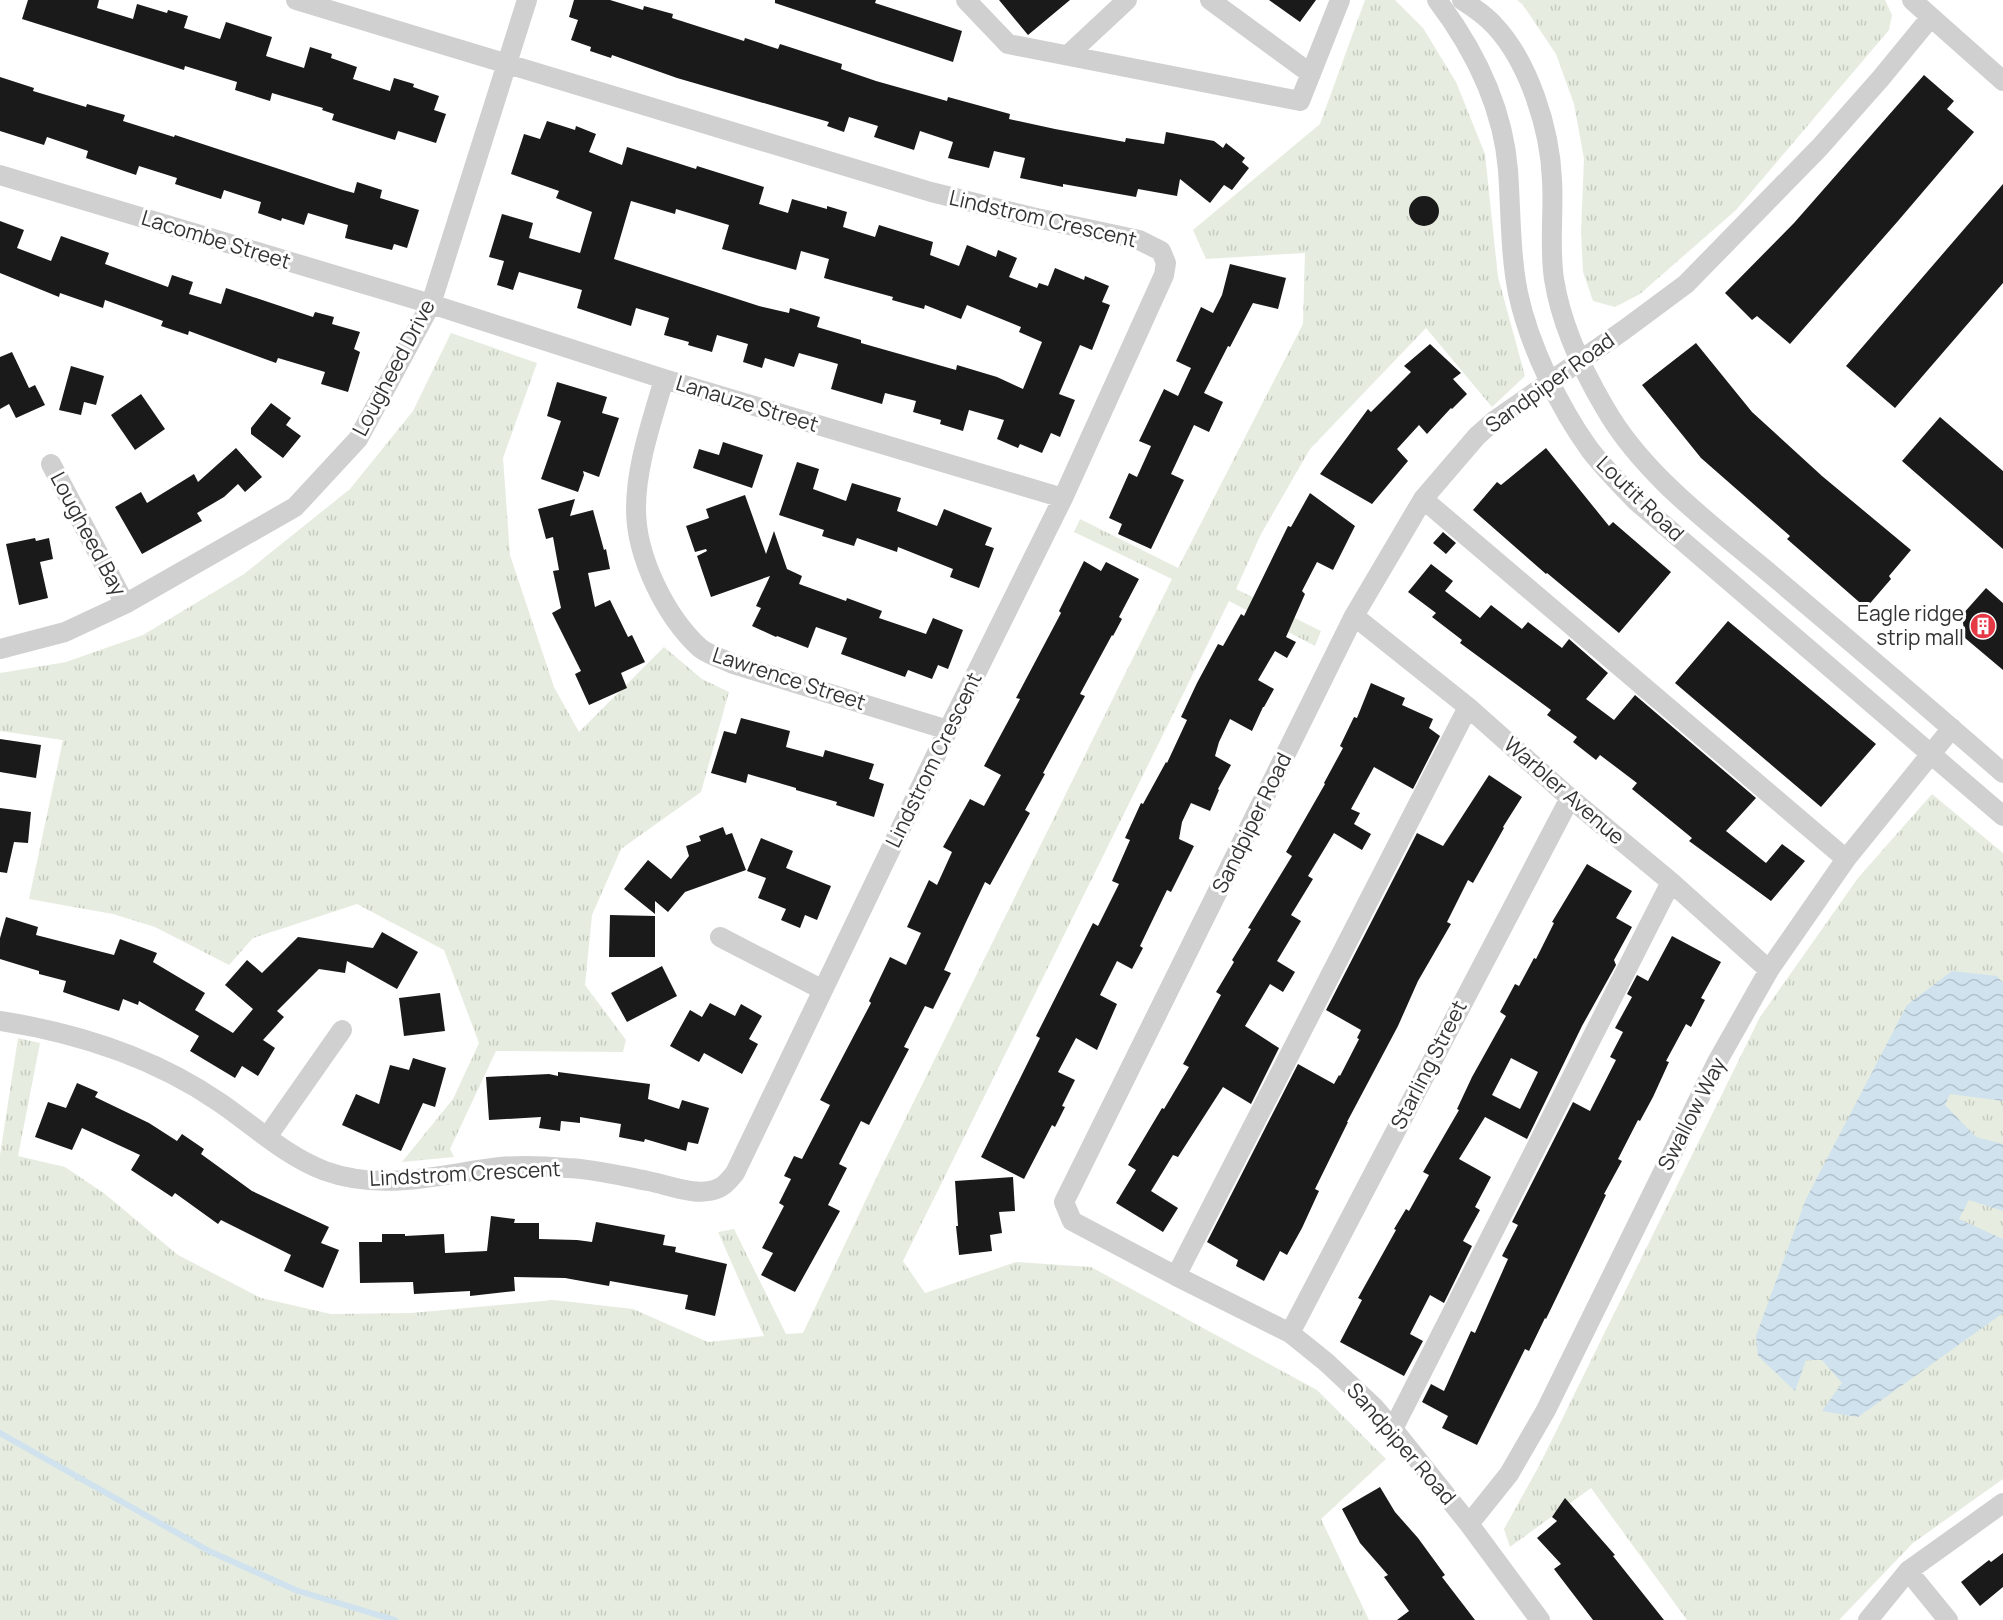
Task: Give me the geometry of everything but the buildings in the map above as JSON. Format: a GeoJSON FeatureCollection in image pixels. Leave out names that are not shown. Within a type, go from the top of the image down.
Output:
{"type":"FeatureCollection","features":[{"type":"Feature","properties":{"kind":"street"},"geometry":{"type":"LineString","coordinates":[[296,0],[507,65]]}},
{"type":"Feature","properties":{"kind":"street","name":"Lougheed Drive"},"geometry":{"type":"LineString","coordinates":[[0,649],[64,632],[125,604],[296,507],[358,439],[431,304],[527,0]]}},
{"type":"Feature","properties":{"kind":"street"},"geometry":{"type":"LineString","coordinates":[[966,0],[1008,44],[1300,101],[1340,0]]}},
{"type":"Feature","properties":{"kind":"street"},"geometry":{"type":"LineString","coordinates":[[1068,55],[1127,0]]}},
{"type":"Feature","properties":{"kind":"street"},"geometry":{"type":"LineString","coordinates":[[1209,0],[1311,74]]}},
{"type":"Feature","properties":{"kind":"street","name":"Loutit Road"},"geometry":{"type":"LineString","coordinates":[[1437,0],[1460,30],[1481,71],[1494,107],[1508,168],[1510,222],[1519,296],[1534,343],[1576,429],[1592,452],[1636,501],[2003,816]]}},
{"type":"Feature","properties":{"kind":"street","name":"Loutit Road"},"geometry":{"type":"LineString","coordinates":[[1462,0],[1494,25],[1500,33],[1524,72],[1539,107],[1550,147],[1552,181],[1550,250],[1559,303],[1580,360],[1605,409],[1631,445],[1697,512],[2003,773]]}},
{"type":"Feature","properties":{"kind":"street"},"geometry":{"type":"LineString","coordinates":[[1912,0],[2003,81]]}},
{"type":"Feature","properties":{"kind":"street","name":"Sandpiper Road"},"geometry":{"type":"LineString","coordinates":[[1540,1620],[1469,1524],[1394,1429],[1326,1362],[1290,1333],[1072,1221],[1064,1202],[1354,616],[1423,499],[1477,436],[1494,421],[1686,284],[1820,147],[1931,17]]}},
{"type":"Feature","properties":{"kind":"street","name":"Lindstrom Crescent"},"geometry":{"type":"LineString","coordinates":[[0,1021],[69,1034],[148,1062],[179,1077],[219,1102],[301,1160],[325,1171],[350,1178],[408,1181],[499,1167],[533,1166],[601,1172],[693,1191],[718,1189],[735,1173],[948,730],[1064,498],[1164,275],[1166,263],[1161,251],[1139,240],[931,192],[507,65]]}},
{"type":"Feature","properties":{"kind":"street","name":"Lacombe Street"},"geometry":{"type":"LineString","coordinates":[[0,175],[431,304]]}},
{"type":"Feature","properties":{"kind":"street","name":"Lanauze Street"},"geometry":{"type":"LineString","coordinates":[[431,304],[664,379],[1064,498]]}},
{"type":"Feature","properties":{"kind":"street","name":"Lawrence Street"},"geometry":{"type":"LineString","coordinates":[[664,379],[646,441],[638,482],[636,511],[640,537],[652,576],[660,597],[679,626],[702,650],[733,664],[948,730]]}},
{"type":"Feature","properties":{"kind":"street","name":"Lougheed Bay"},"geometry":{"type":"LineString","coordinates":[[51,464],[125,604]]}},
{"type":"Feature","properties":{"kind":"street"},"geometry":{"type":"LineString","coordinates":[[1423,499],[1846,859]]}},
{"type":"Feature","properties":{"kind":"street","name":"Warbler Avenue"},"geometry":{"type":"LineString","coordinates":[[1354,616],[1468,707],[1769,970]]}},
{"type":"Feature","properties":{"kind":"street"},"geometry":{"type":"LineString","coordinates":[[1176,1276],[1468,707]]}},
{"type":"Feature","properties":{"kind":"street","name":"Swallow Way"},"geometry":{"type":"LineString","coordinates":[[1469,1524],[1509,1474],[1546,1410],[1717,1062],[1769,970],[1846,859],[1952,728]]}},
{"type":"Feature","properties":{"kind":"street","name":"Starling Street"},"geometry":{"type":"LineString","coordinates":[[1290,1333],[1570,798]]}},
{"type":"Feature","properties":{"kind":"street"},"geometry":{"type":"LineString","coordinates":[[1394,1429],[1671,882]]}},
{"type":"Feature","properties":{"kind":"street"},"geometry":{"type":"LineString","coordinates":[[720,937],[823,990]]}},
{"type":"Feature","properties":{"kind":"street"},"geometry":{"type":"LineString","coordinates":[[267,1137],[342,1030]]}},
{"type":"Feature","properties":{"kind":"street"},"geometry":{"type":"LineString","coordinates":[[1868,1620],[1908,1571],[2003,1503]]}},
{"type":"Feature","properties":{"kind":"street"},"geometry":{"type":"LineString","coordinates":[[1908,1571],[1948,1620]]}},
{"type":"Feature","properties":{"kind":"green space"},"geometry":{"type":"Polygon","coordinates":[[[1365,0],[1395,0],[1423,28],[1456,82],[1485,154],[1498,277],[1525,376],[1492,407],[1426,328],[1310,449],[1261,534],[1236,589],[1321,631],[1315,646],[1229,601],[903,1261],[925,1293],[1016,1262],[1091,1267],[1317,1390],[1386,1459],[1321,1519],[1369,1620],[0,1620],[0,1155],[18,1038],[40,1043],[18,1156],[65,1167],[105,1194],[178,1255],[261,1298],[331,1314],[411,1313],[554,1300],[633,1309],[708,1342],[764,1336],[718,1232],[734,1229],[786,1334],[803,1333],[880,1170],[1172,579],[1074,532],[1080,519],[1178,568],[1303,324],[1305,253],[1206,259],[1193,230],[1320,124],[1365,0]]]}},
{"type":"Feature","properties":{"kind":"green space"},"geometry":{"type":"Polygon","coordinates":[[[1517,0],[1885,0],[1892,15],[1889,30],[1736,210],[1640,294],[1615,307],[1593,301],[1583,272],[1581,231],[1584,159],[1574,104],[1556,54],[1523,5],[1517,0]]]}},
{"type":"Feature","properties":{"kind":"green space"},"geometry":{"type":"Polygon","coordinates":[[[451,333],[537,363],[503,458],[510,555],[554,687],[579,732],[664,647],[702,679],[729,692],[701,792],[621,849],[592,915],[585,985],[626,1040],[623,1052],[496,1051],[450,1149],[454,1157],[402,1162],[453,1099],[479,1043],[444,950],[357,904],[253,938],[229,965],[155,927],[113,914],[29,899],[63,740],[0,731],[0,673],[66,662],[143,635],[244,574],[350,489],[413,411],[451,333]]]}},
{"type":"Feature","properties":{"kind":"green space"},"geometry":{"type":"Polygon","coordinates":[[[1932,794],[2003,853],[2003,1479],[1913,1543],[1839,1620],[1687,1620],[1591,1488],[1510,1547],[1504,1529],[1540,1464],[1760,1017],[1858,878],[1932,794]]]}},
{"type":"Feature","properties":{"kind":"water"},"geometry":{"type":"Polygon","coordinates":[[[1952,971],[1997,976],[2003,983],[2003,1101],[1950,1094],[1945,1105],[1976,1137],[2003,1144],[2003,1211],[1969,1200],[1959,1219],[2003,1239],[2003,1313],[1858,1417],[1822,1411],[1842,1383],[1822,1360],[1806,1360],[1795,1391],[1758,1356],[1756,1336],[1806,1199],[1907,1005],[1952,971]]]}},
{"type":"Feature","properties":{"kind":"waterway"},"geometry":{"type":"LineString","coordinates":[[0,1433],[209,1551],[298,1591],[395,1620]]}},
{"type":"Feature","properties":{"kind":"place","name":"Eagle ridge strip mall"},"geometry":{"type":"Point","coordinates":[1983,626]}}]}
